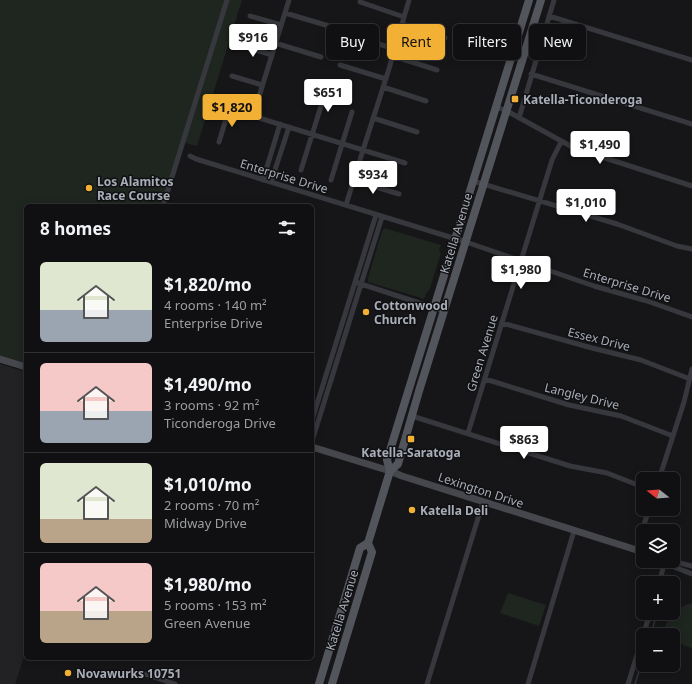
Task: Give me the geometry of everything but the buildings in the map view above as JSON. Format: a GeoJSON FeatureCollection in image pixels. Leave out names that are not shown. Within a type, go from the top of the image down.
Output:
{"type":"FeatureCollection","features":[{"type":"Feature","properties":{"kind":"main road","name":"Katella Avenue"},"geometry":{"type":"LineString","coordinates":[[390,471],[387,460],[529,0]]}},
{"type":"Feature","properties":{"kind":"main road","name":"Katella Avenue"},"geometry":{"type":"LineString","coordinates":[[332,684],[372,552],[368,543],[390,471],[398,464],[541,0]]}},
{"type":"Feature","properties":{"kind":"main road","name":"Katella Avenue"},"geometry":{"type":"LineString","coordinates":[[319,684],[360,548],[368,543]]}},
{"type":"Feature","properties":{"kind":"street"},"geometry":{"type":"LineString","coordinates":[[164,204],[227,0]]}},
{"type":"Feature","properties":{"kind":"street"},"geometry":{"type":"LineString","coordinates":[[253,116],[289,0]]}},
{"type":"Feature","properties":{"kind":"street"},"geometry":{"type":"LineString","coordinates":[[402,24],[409,0]]}},
{"type":"Feature","properties":{"kind":"street"},"geometry":{"type":"LineString","coordinates":[[519,118],[554,0]]}},
{"type":"Feature","properties":{"kind":"street"},"geometry":{"type":"LineString","coordinates":[[360,2],[404,17]]}},
{"type":"Feature","properties":{"kind":"street"},"geometry":{"type":"LineString","coordinates":[[285,13],[326,25]]}},
{"type":"Feature","properties":{"kind":"street"},"geometry":{"type":"LineString","coordinates":[[250,16],[281,25]]}},
{"type":"Feature","properties":{"kind":"street"},"geometry":{"type":"LineString","coordinates":[[549,16],[692,60]]}},
{"type":"Feature","properties":{"kind":"street"},"geometry":{"type":"LineString","coordinates":[[275,43],[321,57]]}},
{"type":"Feature","properties":{"kind":"street"},"geometry":{"type":"LineString","coordinates":[[240,45],[272,55]]}},
{"type":"Feature","properties":{"kind":"street"},"geometry":{"type":"LineString","coordinates":[[346,205],[362,150],[392,60]]}},
{"type":"Feature","properties":{"kind":"street"},"geometry":{"type":"LineString","coordinates":[[406,60],[437,70]]}},
{"type":"Feature","properties":{"kind":"street"},"geometry":{"type":"LineString","coordinates":[[340,65],[386,79]]}},
{"type":"Feature","properties":{"kind":"street"},"geometry":{"type":"LineString","coordinates":[[531,74],[692,124]]}},
{"type":"Feature","properties":{"kind":"street"},"geometry":{"type":"LineString","coordinates":[[232,76],[262,85]]}},
{"type":"Feature","properties":{"kind":"street"},"geometry":{"type":"LineString","coordinates":[[301,170],[327,87]]}},
{"type":"Feature","properties":{"kind":"street"},"geometry":{"type":"LineString","coordinates":[[383,87],[426,101]]}},
{"type":"Feature","properties":{"kind":"street"},"geometry":{"type":"LineString","coordinates":[[219,106],[405,163]]}},
{"type":"Feature","properties":{"kind":"street"},"geometry":{"type":"LineString","coordinates":[[496,107],[507,111],[574,148],[692,186]]}},
{"type":"Feature","properties":{"kind":"street"},"geometry":{"type":"LineString","coordinates":[[219,142],[229,109]]}},
{"type":"Feature","properties":{"kind":"street"},"geometry":{"type":"LineString","coordinates":[[331,180],[352,112]]}},
{"type":"Feature","properties":{"kind":"street"},"geometry":{"type":"LineString","coordinates":[[373,118],[417,132]]}},
{"type":"Feature","properties":{"kind":"street"},"geometry":{"type":"LineString","coordinates":[[263,180],[280,124]]}},
{"type":"Feature","properties":{"kind":"street"},"geometry":{"type":"LineString","coordinates":[[271,182],[289,127]]}},
{"type":"Feature","properties":{"kind":"street","name":"Green Avenue"},"geometry":{"type":"LineString","coordinates":[[468,433],[552,160],[561,142]]}},
{"type":"Feature","properties":{"kind":"street","name":"Enterprise Drive"},"geometry":{"type":"LineString","coordinates":[[190,156],[466,242],[594,286],[647,300],[692,317]]}},
{"type":"Feature","properties":{"kind":"street"},"geometry":{"type":"LineString","coordinates":[[353,180],[398,194]]}},
{"type":"Feature","properties":{"kind":"street"},"geometry":{"type":"LineString","coordinates":[[473,181],[618,224],[677,246],[692,249]]}},
{"type":"Feature","properties":{"kind":"street"},"geometry":{"type":"LineString","coordinates":[[314,414],[376,215]]}},
{"type":"Feature","properties":{"kind":"street"},"geometry":{"type":"LineString","coordinates":[[314,435],[382,217]]}},
{"type":"Feature","properties":{"kind":"street"},"geometry":{"type":"LineString","coordinates":[[355,283],[444,311]]}},
{"type":"Feature","properties":{"kind":"street","name":"Essex Drive"},"geometry":{"type":"LineString","coordinates":[[502,323],[641,360],[690,379]]}},
{"type":"Feature","properties":{"kind":"street"},"geometry":{"type":"LineString","coordinates":[[0,359],[24,366]]}},
{"type":"Feature","properties":{"kind":"street"},"geometry":{"type":"LineString","coordinates":[[661,472],[684,402],[692,369]]}},
{"type":"Feature","properties":{"kind":"street","name":"Langley Drive"},"geometry":{"type":"LineString","coordinates":[[485,379],[569,405],[621,416],[673,436]]}},
{"type":"Feature","properties":{"kind":"street"},"geometry":{"type":"LineString","coordinates":[[412,416],[570,466],[607,473],[636,484]]}},
{"type":"Feature","properties":{"kind":"street","name":"Lexington Drive"},"geometry":{"type":"LineString","coordinates":[[314,449],[390,471],[636,550]]}},
{"type":"Feature","properties":{"kind":"street"},"geometry":{"type":"LineString","coordinates":[[427,684],[483,502]]}},
{"type":"Feature","properties":{"kind":"street"},"geometry":{"type":"LineString","coordinates":[[528,684],[574,531]]}},
{"type":"Feature","properties":{"kind":"street"},"geometry":{"type":"LineString","coordinates":[[680,563],[692,566]]}},
{"type":"Feature","properties":{"kind":"street"},"geometry":{"type":"LineString","coordinates":[[677,568],[692,574]]}},
{"type":"Feature","properties":{"kind":"street"},"geometry":{"type":"LineString","coordinates":[[628,684],[648,620]]}},
{"type":"Feature","properties":{"kind":"street"},"geometry":{"type":"LineString","coordinates":[[145,674],[175,684]]}},
{"type":"Feature","properties":{"kind":"shaded area","name":"Los Alamitos Race Course"},"geometry":{"type":"Polygon","coordinates":[[[0,0],[242,0],[197,146],[185,143],[166,204],[24,204],[24,363],[0,356],[0,0]]]}},
{"type":"Feature","properties":{"kind":"shaded area"},"geometry":{"type":"Polygon","coordinates":[[[384,228],[441,245],[439,250],[441,253],[429,291],[424,299],[368,282],[384,228]]]}},
{"type":"Feature","properties":{"kind":"shaded area"},"geometry":{"type":"Polygon","coordinates":[[[0,364],[24,371],[24,657],[15,684],[0,684],[0,364]]]}},
{"type":"Feature","properties":{"kind":"shaded area"},"geometry":{"type":"Polygon","coordinates":[[[508,593],[546,605],[539,626],[500,613],[508,593]]]}},
{"type":"Feature","properties":{"kind":"shaded area"},"geometry":{"type":"Polygon","coordinates":[[[692,603],[692,648],[680,643],[680,628],[665,628],[669,620],[680,620],[680,608],[692,603]]]}},
{"type":"Feature","properties":{"kind":"waterway"},"geometry":{"type":"LineString","coordinates":[[653,628],[655,620]]}},
{"type":"Feature","properties":{"kind":"waterway"},"geometry":{"type":"LineString","coordinates":[[635,684],[639,672]]}},
{"type":"Feature","properties":{"kind":"place","name":"Katella-Ticonderoga"},"geometry":{"type":"Point","coordinates":[515,99]}},
{"type":"Feature","properties":{"kind":"place","name":"Los Alamitos Race Course"},"geometry":{"type":"Point","coordinates":[89,188]}},
{"type":"Feature","properties":{"kind":"place","name":"Cottonwood Church"},"geometry":{"type":"Point","coordinates":[366,312]}},
{"type":"Feature","properties":{"kind":"place","name":"Katella-Saratoga"},"geometry":{"type":"Point","coordinates":[411,439]}},
{"type":"Feature","properties":{"kind":"place","name":"Katella Deli"},"geometry":{"type":"Point","coordinates":[412,510]}},
{"type":"Feature","properties":{"kind":"place","name":"Novawurks 10751"},"geometry":{"type":"Point","coordinates":[68,673]}}]}
